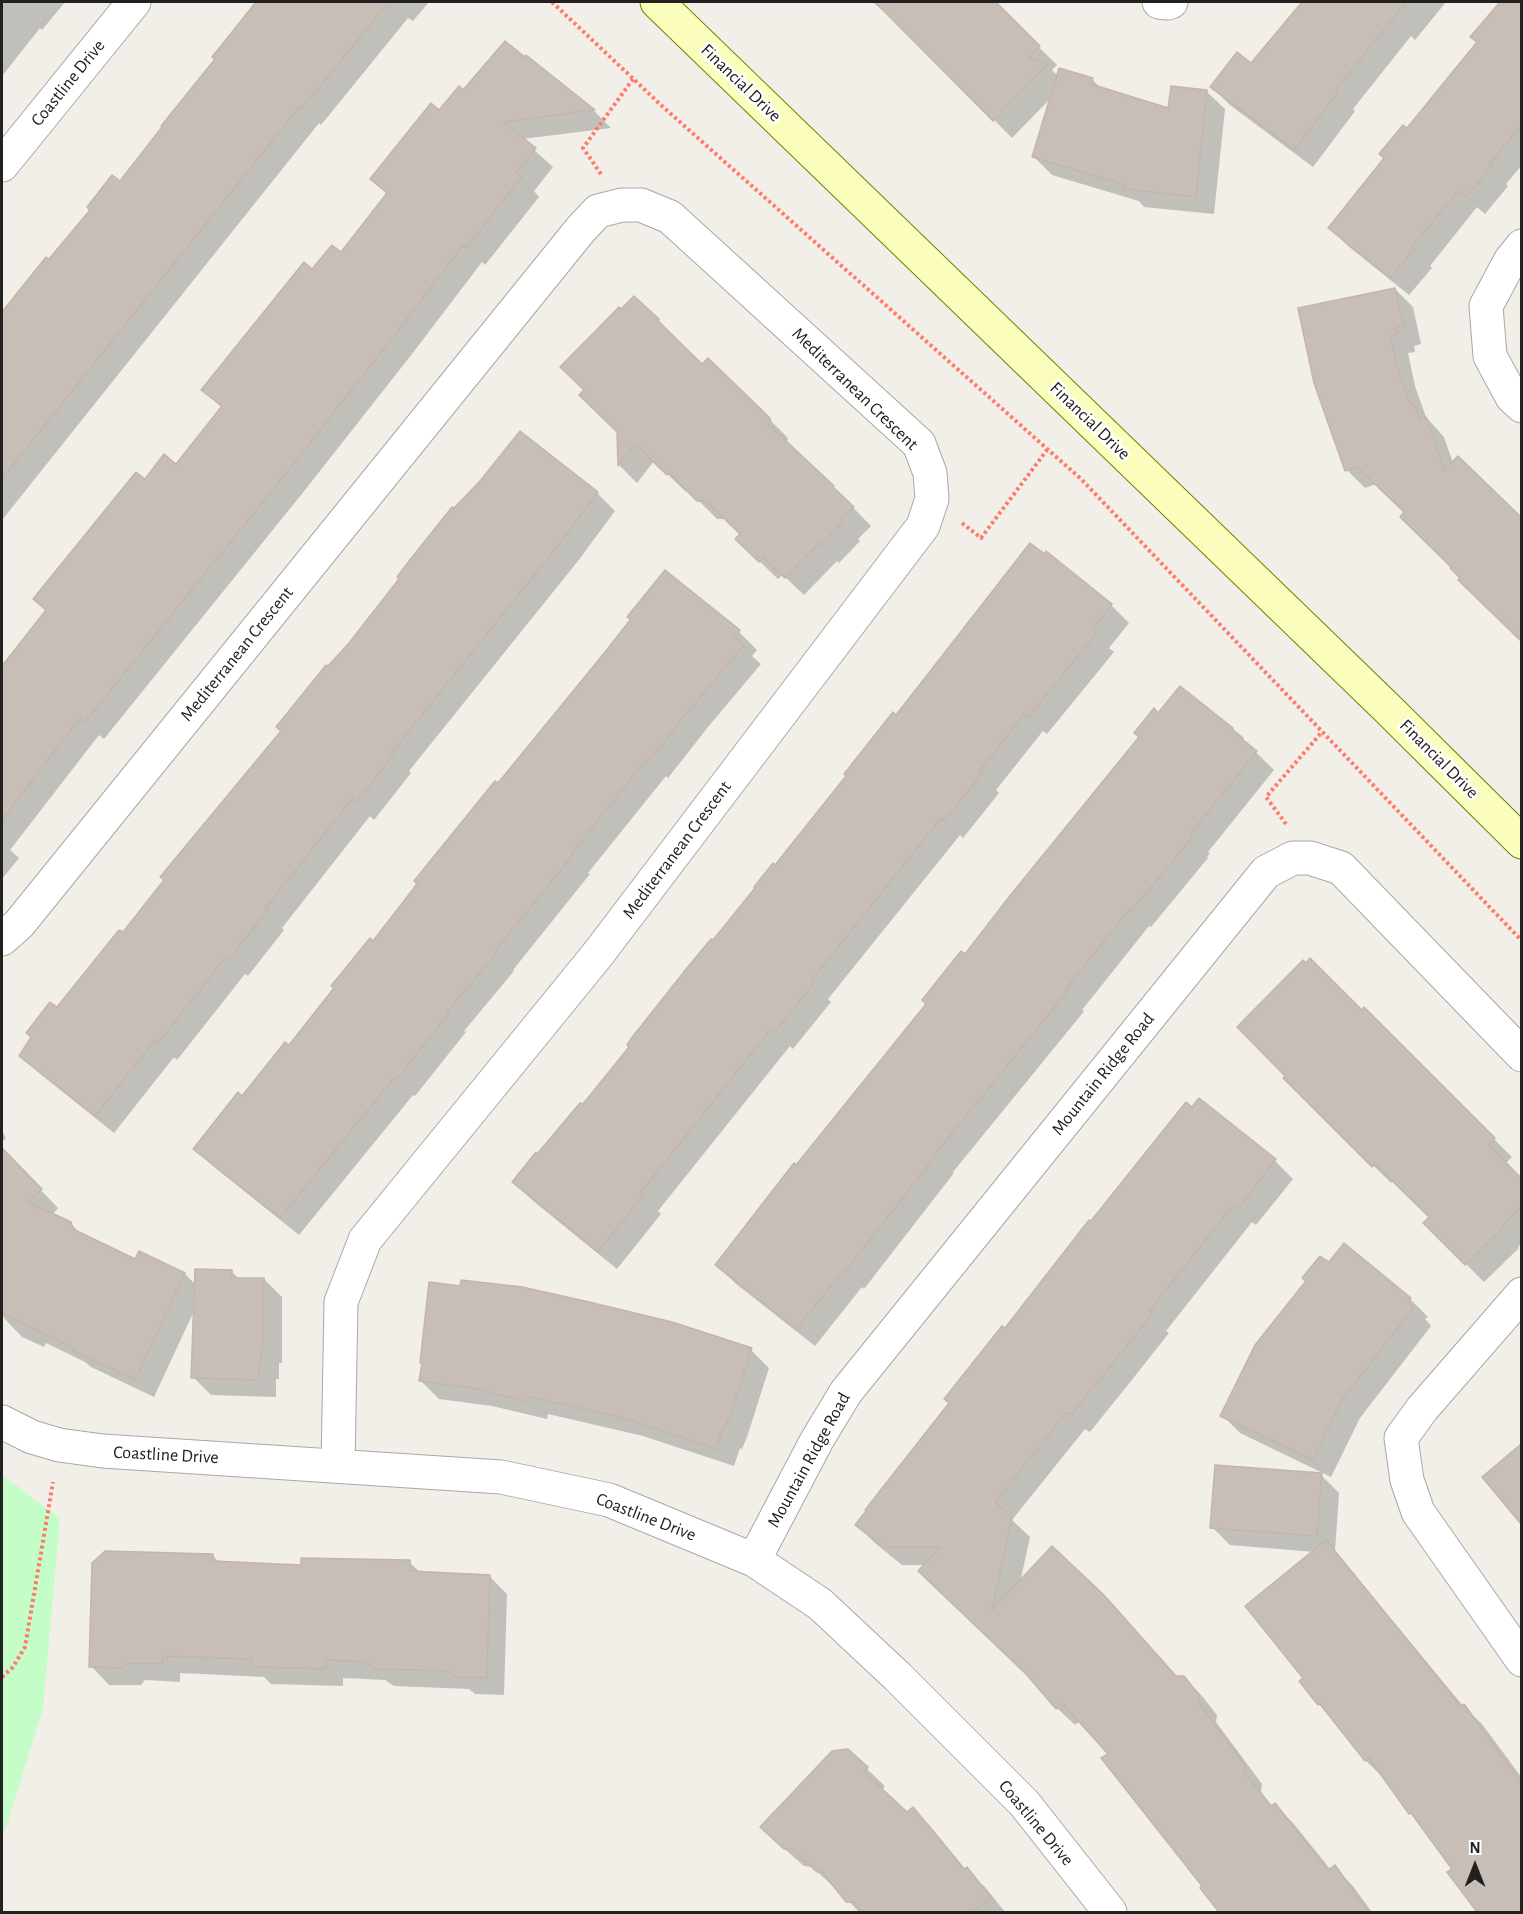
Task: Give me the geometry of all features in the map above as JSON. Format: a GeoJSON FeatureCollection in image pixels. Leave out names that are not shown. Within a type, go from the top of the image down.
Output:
{"type":"FeatureCollection","features":[{"type":"Feature","properties":{"kind":"street","name":"Coastline Drive"},"geometry":{"type":"LineString","coordinates":[[2,165],[134,2]]}},
{"type":"Feature","properties":{"kind":"street","name":"Financial Drive"},"geometry":{"type":"LineString","coordinates":[[657,2],[1379,700],[1521,842]]}},
{"type":"Feature","properties":{"kind":"street"},"geometry":{"type":"LineString","coordinates":[[1159,2],[1171,2]]}},
{"type":"Feature","properties":{"kind":"street","name":"Mediterranean Crescent"},"geometry":{"type":"LineString","coordinates":[[2,939],[19,924],[581,229],[598,211],[622,205],[641,205],[670,218],[919,444],[930,473],[932,499],[923,526],[598,954],[365,1240],[341,1302],[338,1466]]}},
{"type":"Feature","properties":{"kind":"street"},"geometry":{"type":"LineString","coordinates":[[1521,246],[1510,261],[1486,306],[1490,356],[1512,398],[1521,406]]}},
{"type":"Feature","properties":{"kind":"street","name":"Mountain Ridge Road"},"geometry":{"type":"LineString","coordinates":[[754,1560],[817,1440],[846,1392],[1266,872],[1293,858],[1310,858],[1341,868],[1521,1055]]}},
{"type":"Feature","properties":{"kind":"street"},"geometry":{"type":"LineString","coordinates":[[1521,1294],[1422,1408],[1401,1438],[1407,1480],[1418,1512],[1521,1660]]}},
{"type":"Feature","properties":{"kind":"street","name":"Coastline Drive"},"geometry":{"type":"LineString","coordinates":[[2,1422],[32,1437],[59,1445],[103,1451],[501,1477],[609,1500],[754,1560],[820,1604],[906,1685],[1024,1803],[1110,1912]]}},
{"type":"Feature","properties":{"kind":"path"},"geometry":{"type":"LineString","coordinates":[[552,2],[633,79],[1081,479],[1521,941]]}},
{"type":"Feature","properties":{"kind":"path"},"geometry":{"type":"LineString","coordinates":[[622,205],[583,148],[633,79]]}},
{"type":"Feature","properties":{"kind":"path"},"geometry":{"type":"LineString","coordinates":[[932,499],[981,538],[1047,450]]}},
{"type":"Feature","properties":{"kind":"path"},"geometry":{"type":"LineString","coordinates":[[1310,858],[1266,797],[1322,732]]}},
{"type":"Feature","properties":{"kind":"path"},"geometry":{"type":"LineString","coordinates":[[2,1677],[13,1667],[25,1647],[59,1445]]}},
{"type":"Feature","properties":{"kind":"green space"},"geometry":{"type":"Polygon","coordinates":[[[2,1475],[60,1518],[43,1708],[5,1831],[2,1833],[2,1475]]]}},
{"type":"Feature","properties":{"kind":"building"},"geometry":{"type":"Polygon","coordinates":[[[256,2],[389,2],[302,108],[300,106],[2,479],[2,312],[46,257],[49,259],[90,210],[87,207],[112,175],[120,181],[215,59],[212,57],[256,2]]]}},
{"type":"Feature","properties":{"kind":"building"},"geometry":{"type":"Polygon","coordinates":[[[875,2],[996,2],[1040,46],[1028,58],[1048,64],[993,121],[875,2]]]}},
{"type":"Feature","properties":{"kind":"building"},"geometry":{"type":"Polygon","coordinates":[[[1302,2],[1406,2],[1336,90],[1338,92],[1294,150],[1210,87],[1237,52],[1251,63],[1302,2]]]}},
{"type":"Feature","properties":{"kind":"building"},"geometry":{"type":"Polygon","coordinates":[[[1500,2],[1521,2],[1521,125],[1466,197],[1458,191],[1412,247],[1415,249],[1390,278],[1328,228],[1384,158],[1379,154],[1403,125],[1407,128],[1477,42],[1470,37],[1500,2]]]}},
{"type":"Feature","properties":{"kind":"building"},"geometry":{"type":"Polygon","coordinates":[[[505,41],[595,110],[503,122],[536,148],[516,173],[522,177],[466,248],[463,245],[283,477],[85,722],[80,718],[2,820],[2,666],[46,610],[33,599],[136,472],[145,479],[164,454],[176,464],[222,406],[201,390],[304,262],[312,269],[332,245],[341,252],[387,193],[370,179],[431,103],[439,110],[459,86],[463,90],[505,41]]]}},
{"type":"Feature","properties":{"kind":"building"},"geometry":{"type":"Polygon","coordinates":[[[1059,68],[1093,78],[1091,84],[1168,108],[1171,86],[1207,90],[1196,197],[1125,189],[1125,185],[1032,157],[1059,68]]]}},
{"type":"Feature","properties":{"kind":"building"},"geometry":{"type":"Polygon","coordinates":[[[1395,288],[1404,326],[1396,328],[1398,334],[1391,336],[1397,367],[1411,405],[1414,403],[1420,420],[1426,417],[1444,470],[1458,456],[1521,517],[1521,641],[1458,580],[1460,578],[1451,567],[1400,517],[1404,512],[1357,467],[1345,471],[1314,383],[1298,308],[1395,288]]]}},
{"type":"Feature","properties":{"kind":"building"},"geometry":{"type":"Polygon","coordinates":[[[634,296],[702,364],[708,358],[769,417],[771,421],[768,424],[854,507],[820,546],[818,544],[785,578],[764,558],[759,562],[735,539],[740,534],[706,501],[697,501],[635,444],[618,466],[617,432],[579,395],[584,390],[560,367],[619,307],[621,309],[634,296]]]}},
{"type":"Feature","properties":{"kind":"building"},"geometry":{"type":"Polygon","coordinates":[[[520,431],[598,492],[560,543],[392,752],[394,754],[356,803],[352,799],[265,909],[267,911],[229,959],[226,957],[158,1043],[155,1040],[95,1116],[19,1056],[31,1037],[26,1033],[50,1002],[57,1007],[119,930],[123,932],[164,880],[160,877],[281,731],[276,727],[326,665],[328,666],[349,643],[452,507],[454,508],[480,481],[520,431]]]}},
{"type":"Feature","properties":{"kind":"building"},"geometry":{"type":"Polygon","coordinates":[[[1030,543],[1045,554],[1046,551],[1112,604],[1092,630],[1097,633],[1028,717],[1024,714],[979,772],[982,774],[944,821],[941,818],[811,981],[814,983],[775,1032],[771,1029],[641,1192],[644,1195],[598,1252],[512,1182],[580,1103],[583,1104],[629,1047],[627,1045],[630,1040],[687,968],[711,939],[713,940],[773,863],[775,865],[846,776],[844,774],[893,712],[896,715],[1030,543]]]}},
{"type":"Feature","properties":{"kind":"building"},"geometry":{"type":"Polygon","coordinates":[[[665,570],[740,630],[735,637],[744,645],[649,761],[647,759],[495,951],[497,952],[447,1012],[449,1013],[397,1079],[394,1078],[280,1218],[193,1149],[238,1092],[242,1096],[285,1042],[289,1045],[334,988],[331,986],[370,938],[373,941],[417,884],[414,881],[495,781],[498,783],[601,657],[631,619],[627,617],[665,570]]]}},
{"type":"Feature","properties":{"kind":"building"},"geometry":{"type":"Polygon","coordinates":[[[1180,686],[1233,728],[1257,751],[1191,833],[1193,834],[1191,839],[1132,910],[1130,909],[1065,990],[1067,992],[936,1153],[845,1272],[844,1270],[796,1329],[715,1265],[794,1163],[796,1165],[926,1004],[922,1000],[961,951],[965,954],[1139,737],[1134,733],[1154,708],[1158,713],[1180,686]]]}},
{"type":"Feature","properties":{"kind":"building"},"geometry":{"type":"Polygon","coordinates":[[[1310,958],[1362,1010],[1364,1007],[1495,1138],[1489,1145],[1521,1178],[1521,1207],[1465,1265],[1423,1223],[1429,1217],[1375,1164],[1372,1167],[1283,1078],[1285,1076],[1237,1027],[1303,960],[1306,963],[1310,958]]]}},
{"type":"Feature","properties":{"kind":"building"},"geometry":{"type":"Polygon","coordinates":[[[1199,1098],[1276,1159],[1238,1209],[1233,1205],[1149,1312],[1152,1314],[1113,1363],[1071,1415],[1067,1412],[995,1502],[1012,1518],[992,1610],[1052,1546],[1103,1594],[1176,1676],[1184,1676],[1199,1695],[1199,1703],[1245,1765],[1244,1772],[1271,1806],[1275,1803],[1328,1870],[1335,1865],[1368,1912],[1219,1912],[1200,1888],[1202,1886],[1101,1758],[1108,1754],[1062,1703],[1056,1709],[1026,1674],[918,1571],[940,1547],[883,1547],[855,1525],[949,1403],[944,1399],[1002,1326],[1005,1328],[1089,1220],[1091,1221],[1186,1102],[1192,1107],[1199,1098]]]}},
{"type":"Feature","properties":{"kind":"building"},"geometry":{"type":"Polygon","coordinates":[[[2,1148],[42,1189],[28,1202],[71,1222],[73,1229],[135,1259],[139,1251],[185,1273],[135,1380],[2,1313],[2,1148]]]}},
{"type":"Feature","properties":{"kind":"building"},"geometry":{"type":"Polygon","coordinates":[[[1344,1243],[1411,1298],[1408,1301],[1414,1307],[1342,1400],[1313,1460],[1220,1416],[1255,1345],[1306,1281],[1302,1278],[1320,1256],[1329,1262],[1344,1243]]]}},
{"type":"Feature","properties":{"kind":"building"},"geometry":{"type":"Polygon","coordinates":[[[195,1269],[232,1270],[232,1278],[264,1278],[264,1346],[262,1346],[261,1361],[259,1361],[259,1380],[191,1378],[195,1269]]]}},
{"type":"Feature","properties":{"kind":"building"},"geometry":{"type":"Polygon","coordinates":[[[461,1280],[522,1287],[589,1302],[672,1322],[752,1348],[729,1418],[716,1449],[624,1418],[530,1397],[529,1402],[473,1388],[419,1381],[429,1282],[460,1286],[461,1280]]]}},
{"type":"Feature","properties":{"kind":"building"},"geometry":{"type":"Polygon","coordinates":[[[1521,1444],[1521,1524],[1482,1477],[1521,1444]]]}},
{"type":"Feature","properties":{"kind":"building"},"geometry":{"type":"Polygon","coordinates":[[[1215,1465],[1322,1473],[1317,1536],[1210,1528],[1215,1465]]]}},
{"type":"Feature","properties":{"kind":"building"},"geometry":{"type":"Polygon","coordinates":[[[1326,1540],[1461,1706],[1464,1704],[1521,1783],[1521,1912],[1477,1912],[1447,1872],[1452,1869],[1411,1813],[1409,1814],[1369,1758],[1365,1761],[1320,1704],[1318,1705],[1299,1681],[1303,1678],[1245,1606],[1326,1540]]]}},
{"type":"Feature","properties":{"kind":"building"},"geometry":{"type":"Polygon","coordinates":[[[105,1551],[213,1554],[213,1561],[301,1565],[301,1558],[410,1560],[410,1571],[490,1575],[487,1678],[455,1677],[449,1671],[374,1669],[366,1662],[326,1660],[326,1669],[251,1667],[252,1659],[163,1656],[162,1664],[127,1663],[123,1668],[89,1667],[92,1563],[105,1551]]]}},
{"type":"Feature","properties":{"kind":"building"},"geometry":{"type":"Polygon","coordinates":[[[848,1749],[868,1767],[864,1772],[907,1812],[913,1807],[964,1869],[967,1867],[991,1898],[972,1912],[862,1912],[853,1902],[846,1902],[820,1869],[817,1872],[792,1849],[784,1849],[760,1827],[832,1751],[848,1749]]]}}]}
